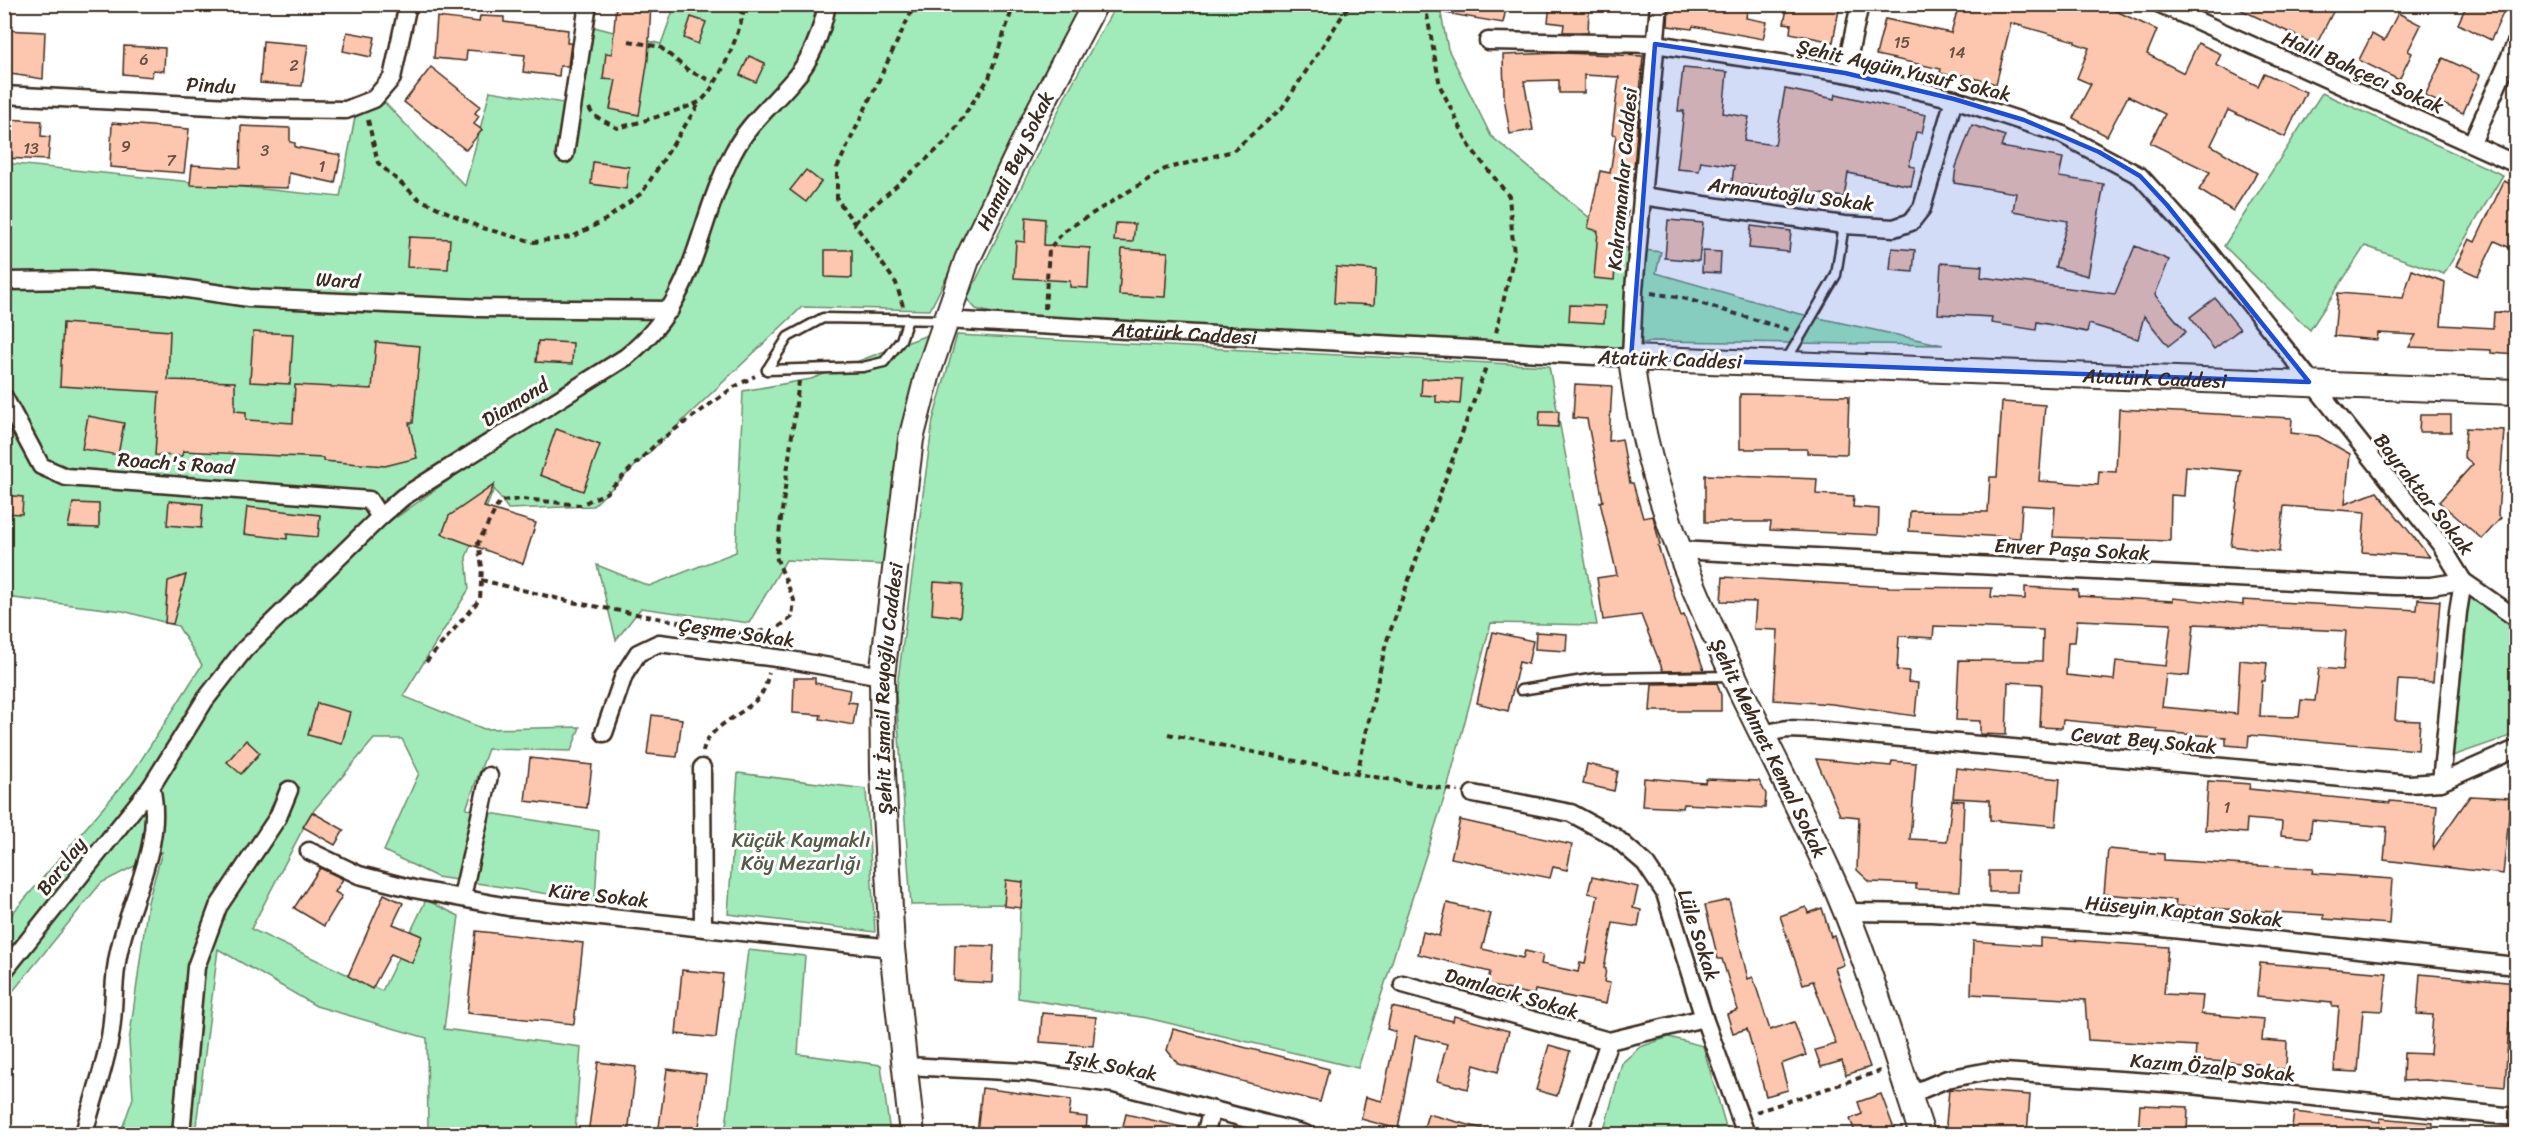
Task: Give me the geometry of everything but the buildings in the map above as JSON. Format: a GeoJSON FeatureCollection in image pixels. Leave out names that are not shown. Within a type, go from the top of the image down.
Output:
{"type":"FeatureCollection","features":[{"type":"Feature","properties":{"kind":"street"},"geometry":{"type":"LineString","coordinates":[[366,104],[387,86],[395,68],[408,4]]}},
{"type":"Feature","properties":{"kind":"street"},"geometry":{"type":"LineString","coordinates":[[565,154],[588,4]]}},
{"type":"Feature","properties":{"kind":"street","name":"Diamond"},"geometry":{"type":"LineString","coordinates":[[151,787],[205,700],[244,650],[380,517],[403,497],[626,357],[642,344],[670,310],[688,277],[712,202],[733,152],[757,118],[806,64],[820,33],[827,4]]}},
{"type":"Feature","properties":{"kind":"street","name":"Hamdi Bey Sokak"},"geometry":{"type":"LineString","coordinates":[[945,320],[967,260],[1039,110],[1095,4]]}},
{"type":"Feature","properties":{"kind":"street","name":"Kahramanlar Caddesi"},"geometry":{"type":"LineString","coordinates":[[1631,358],[1634,290],[1659,4]]}},
{"type":"Feature","properties":{"kind":"street"},"geometry":{"type":"LineString","coordinates":[[1845,74],[1860,4]]}},
{"type":"Feature","properties":{"kind":"street","name":"Halil Bahçecı Sokak"},"geometry":{"type":"LineString","coordinates":[[2160,4],[2517,164]]}},
{"type":"Feature","properties":{"kind":"street","name":"Şehit Aygün Yusuf Sokak"},"geometry":{"type":"LineString","coordinates":[[1488,41],[1655,44],[1845,74],[1954,99],[2061,134],[2140,176],[2207,250],[2309,382]]}},
{"type":"Feature","properties":{"kind":"street"},"geometry":{"type":"LineString","coordinates":[[2472,143],[2517,43]]}},
{"type":"Feature","properties":{"kind":"street","name":"Pindu"},"geometry":{"type":"LineString","coordinates":[[4,95],[279,109],[346,110],[366,104]]}},
{"type":"Feature","properties":{"kind":"street","name":"Arnavutoğlu Sokak"},"geometry":{"type":"LineString","coordinates":[[1642,196],[1844,225],[1894,228],[1905,225],[1917,216],[1954,99]]}},
{"type":"Feature","properties":{"kind":"street","name":"Ward"},"geometry":{"type":"LineString","coordinates":[[4,281],[91,280],[167,286],[249,298],[467,307],[670,310]]}},
{"type":"Feature","properties":{"kind":"street","name":"Atatürk Caddesi"},"geometry":{"type":"LineString","coordinates":[[945,320],[1631,358],[2309,382],[2517,392]]}},
{"type":"Feature","properties":{"kind":"street","name":"Şehit İsmail Reyoğlu Caddesi"},"geometry":{"type":"LineString","coordinates":[[912,1134],[892,948],[883,772],[882,676],[911,439],[945,320]]}},
{"type":"Feature","properties":{"kind":"street","name":"Şehit Mehmet Kemal Sokak"},"geometry":{"type":"LineString","coordinates":[[1631,358],[1643,436],[1678,550],[1732,676],[1847,912],[1922,1134]]}},
{"type":"Feature","properties":{"kind":"street","name":"Bayraktar Sokak"},"geometry":{"type":"LineString","coordinates":[[2309,382],[2441,545],[2463,581],[2517,618]]}},
{"type":"Feature","properties":{"kind":"street","name":"Roach's Road"},"geometry":{"type":"LineString","coordinates":[[4,397],[41,466],[66,477],[369,500],[380,517]]}},
{"type":"Feature","properties":{"kind":"street","name":"Enver Paşa Sokak"},"geometry":{"type":"LineString","coordinates":[[1678,550],[2394,586],[2431,586],[2463,581]]}},
{"type":"Feature","properties":{"kind":"street"},"geometry":{"type":"LineString","coordinates":[[2441,782],[2463,581]]}},
{"type":"Feature","properties":{"kind":"street","name":"Çeşme Sokak"},"geometry":{"type":"LineString","coordinates":[[604,733],[624,675],[638,653],[660,643],[774,658],[882,676]]}},
{"type":"Feature","properties":{"kind":"street","name":"Cevat Bey Sokak"},"geometry":{"type":"LineString","coordinates":[[1761,734],[1787,729],[1814,730],[2378,783],[2441,782],[2517,749]]}},
{"type":"Feature","properties":{"kind":"street"},"geometry":{"type":"LineString","coordinates":[[702,768],[703,927]]}},
{"type":"Feature","properties":{"kind":"street"},"geometry":{"type":"LineString","coordinates":[[462,897],[489,777]]}},
{"type":"Feature","properties":{"kind":"street"},"geometry":{"type":"LineString","coordinates":[[84,1134],[110,1038],[116,969],[125,926],[152,842],[154,804],[151,787]]}},
{"type":"Feature","properties":{"kind":"street","name":"Barclay"},"geometry":{"type":"LineString","coordinates":[[4,971],[151,787]]}},
{"type":"Feature","properties":{"kind":"street"},"geometry":{"type":"LineString","coordinates":[[181,1134],[196,967],[218,907],[278,817],[289,790]]}},
{"type":"Feature","properties":{"kind":"street","name":"Lüle Sokak"},"geometry":{"type":"LineString","coordinates":[[1473,794],[1571,813],[1615,837],[1645,863],[1665,893],[1704,1018],[1746,1134]]}},
{"type":"Feature","properties":{"kind":"street","name":"Küre Sokak"},"geometry":{"type":"LineString","coordinates":[[309,851],[359,875],[414,889],[508,907],[892,948]]}},
{"type":"Feature","properties":{"kind":"street","name":"Hüseyin Kaptan Sokak"},"geometry":{"type":"LineString","coordinates":[[1847,912],[1931,914],[2134,925],[2517,966]]}},
{"type":"Feature","properties":{"kind":"street","name":"Damlacık Sokak"},"geometry":{"type":"LineString","coordinates":[[1403,984],[1609,1041]]}},
{"type":"Feature","properties":{"kind":"street"},"geometry":{"type":"LineString","coordinates":[[1578,1134],[1609,1041],[1704,1018]]}},
{"type":"Feature","properties":{"kind":"street","name":"Işık Sokak"},"geometry":{"type":"LineString","coordinates":[[906,1066],[936,1065],[1025,1072],[1114,1084],[1305,1134]]}},
{"type":"Feature","properties":{"kind":"street","name":"Kazım Özalp Sokak"},"geometry":{"type":"LineString","coordinates":[[1909,1095],[1947,1078],[1989,1071],[2179,1084],[2517,1117]]}},
{"type":"Feature","properties":{"kind":"street"},"geometry":{"type":"LineString","coordinates":[[1205,1134],[1212,1110]]}},
{"type":"Feature","properties":{"kind":"lane"},"geometry":{"type":"LineString","coordinates":[[1784,363],[1804,334],[1836,275],[1844,225]]}},
{"type":"Feature","properties":{"kind":"lane","name":"Atatürk Caddesi"},"geometry":{"type":"LineString","coordinates":[[766,370],[788,337],[823,318],[945,320]]}},
{"type":"Feature","properties":{"kind":"lane"},"geometry":{"type":"LineString","coordinates":[[766,370],[863,367],[884,362],[901,340],[908,319]]}},
{"type":"Feature","properties":{"kind":"lane"},"geometry":{"type":"LineString","coordinates":[[1521,690],[1596,678],[1732,676]]}},
{"type":"Feature","properties":{"kind":"path"},"geometry":{"type":"LineString","coordinates":[[366,104],[369,134],[378,163],[418,199],[479,227],[534,242],[572,237],[605,220],[642,193],[714,82],[740,29],[742,13],[730,4]]}},
{"type":"Feature","properties":{"kind":"path"},"geometry":{"type":"LineString","coordinates":[[908,319],[896,283],[837,199],[837,168],[915,4]]}},
{"type":"Feature","properties":{"kind":"path"},"geometry":{"type":"LineString","coordinates":[[854,223],[947,141],[989,78],[1014,4]]}},
{"type":"Feature","properties":{"kind":"path"},"geometry":{"type":"LineString","coordinates":[[1044,324],[1049,249],[1064,231],[1165,169],[1233,151],[1282,108],[1350,4]]}},
{"type":"Feature","properties":{"kind":"path"},"geometry":{"type":"LineString","coordinates":[[1357,774],[1386,643],[1492,350],[1514,255],[1509,196],[1470,147],[1440,86],[1425,4]]}},
{"type":"Feature","properties":{"kind":"path"},"geometry":{"type":"LineString","coordinates":[[629,41],[660,46],[689,71],[714,82]]}},
{"type":"Feature","properties":{"kind":"path"},"geometry":{"type":"LineString","coordinates":[[576,86],[593,115],[617,128],[700,102]]}},
{"type":"Feature","properties":{"kind":"path"},"geometry":{"type":"LineString","coordinates":[[1634,290],[1683,298],[1804,334]]}},
{"type":"Feature","properties":{"kind":"path"},"geometry":{"type":"LineString","coordinates":[[481,580],[572,602],[743,634],[776,629],[792,617],[794,600],[776,557],[800,369]]}},
{"type":"Feature","properties":{"kind":"path"},"geometry":{"type":"LineString","coordinates":[[426,662],[480,599],[478,543],[500,501],[524,499],[580,505],[606,493],[658,441],[734,387],[766,370]]}},
{"type":"Feature","properties":{"kind":"path"},"geometry":{"type":"LineString","coordinates":[[702,768],[704,747],[717,730],[762,693],[774,658]]}},
{"type":"Feature","properties":{"kind":"path"},"geometry":{"type":"LineString","coordinates":[[1168,734],[1357,774],[1473,794]]}},
{"type":"Feature","properties":{"kind":"path"},"geometry":{"type":"LineString","coordinates":[[1740,1118],[1898,1065]]}},
{"type":"Feature","properties":{"kind":"highlighted area"},"geometry":{"type":"Polygon","coordinates":[[[1655,44],[1845,73],[1954,99],[2024,120],[2099,152],[2140,176],[2167,205],[2309,382],[1631,358],[1655,44]]]}},
{"type":"Feature","properties":{"kind":"green space"},"geometry":{"type":"Polygon","coordinates":[[[1439,4],[1448,49],[1491,136],[1626,248],[1661,252],[1656,273],[1796,313],[1943,345],[1653,341],[1621,348],[996,314],[976,309],[967,299],[1067,93],[1116,5],[1439,4]]]}},
{"type":"Feature","properties":{"kind":"green space"},"geometry":{"type":"Polygon","coordinates":[[[675,5],[1082,5],[930,310],[802,307],[593,506],[508,509],[494,489],[466,557],[469,589],[403,696],[484,729],[580,727],[571,751],[488,749],[466,809],[599,831],[595,901],[437,877],[384,851],[419,773],[402,739],[374,739],[310,815],[251,929],[382,991],[426,900],[459,916],[444,1029],[581,1047],[575,1134],[428,1134],[427,1038],[316,1006],[218,949],[195,1134],[120,1134],[133,1098],[129,1042],[148,902],[162,852],[101,883],[5,1001],[5,922],[132,774],[202,665],[178,626],[123,611],[5,597],[5,163],[340,197],[355,117],[385,103],[465,186],[490,91],[581,106],[594,27],[661,44],[675,5]],[[471,455],[397,517],[475,461],[471,455]]]}},
{"type":"Feature","properties":{"kind":"green space"},"geometry":{"type":"Polygon","coordinates":[[[2322,93],[2503,175],[2444,274],[2365,246],[2310,330],[2224,246],[2322,93]]]}},
{"type":"Feature","properties":{"kind":"green space"},"geometry":{"type":"Polygon","coordinates":[[[930,334],[885,565],[786,560],[749,623],[641,608],[616,640],[597,565],[649,586],[736,552],[743,391],[811,379],[930,334]]]}},
{"type":"Feature","properties":{"kind":"green space"},"geometry":{"type":"Polygon","coordinates":[[[957,335],[1549,366],[1597,625],[1491,623],[1447,789],[1358,1068],[1147,1018],[1018,998],[1020,904],[911,905],[896,694],[933,420],[957,335]]]}},
{"type":"Feature","properties":{"kind":"green space"},"geometry":{"type":"Polygon","coordinates":[[[2469,594],[2516,629],[2516,734],[2450,757],[2469,594]]]}},
{"type":"Feature","properties":{"kind":"green space","name":"Küçük Kaymaklı Köy Mezarlığı"},"geometry":{"type":"Polygon","coordinates":[[[738,773],[866,789],[875,932],[728,914],[738,773]]]}},
{"type":"Feature","properties":{"kind":"green space"},"geometry":{"type":"Polygon","coordinates":[[[748,950],[805,956],[798,1054],[881,1065],[890,1134],[725,1134],[748,950]]]}},
{"type":"Feature","properties":{"kind":"green space"},"geometry":{"type":"Polygon","coordinates":[[[1669,1037],[1703,1046],[1728,1134],[1603,1134],[1622,1063],[1640,1047],[1669,1037]]]}}]}
